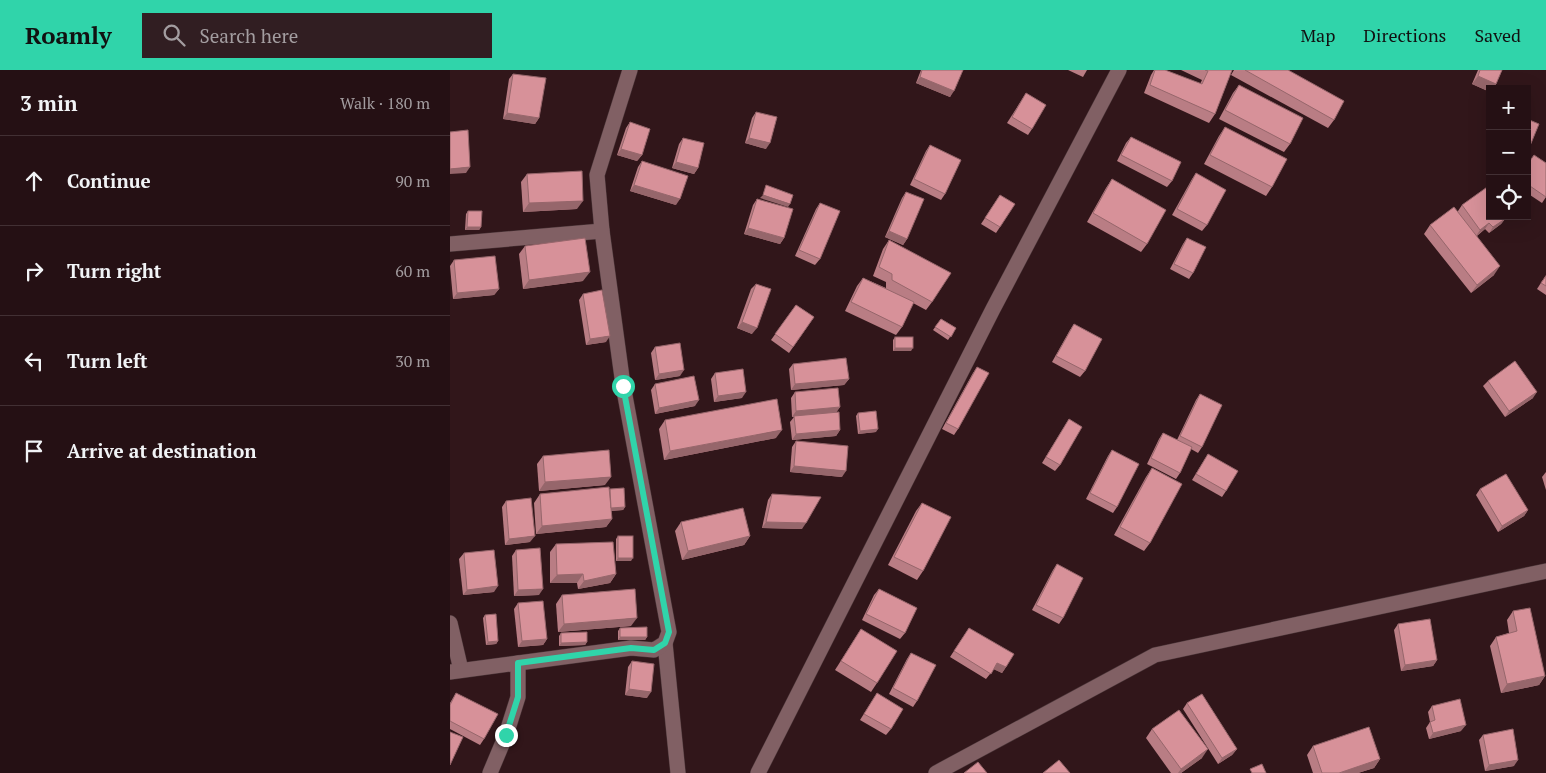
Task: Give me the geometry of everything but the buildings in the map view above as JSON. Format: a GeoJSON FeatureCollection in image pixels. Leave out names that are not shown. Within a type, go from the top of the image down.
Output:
{"type":"FeatureCollection","features":[{"type":"Feature","properties":{"kind":"street"},"geometry":{"type":"LineString","coordinates":[[630,70],[597,174],[602,231],[623,386],[669,632],[665,643],[678,773]]}},
{"type":"Feature","properties":{"kind":"street"},"geometry":{"type":"LineString","coordinates":[[758,773],[992,309],[1119,70]]}},
{"type":"Feature","properties":{"kind":"street"},"geometry":{"type":"LineString","coordinates":[[450,244],[602,231]]}},
{"type":"Feature","properties":{"kind":"street"},"geometry":{"type":"LineString","coordinates":[[936,773],[1155,655],[1546,571]]}},
{"type":"Feature","properties":{"kind":"street"},"geometry":{"type":"LineString","coordinates":[[450,623],[455,671],[631,648],[654,650],[665,643]]}},
{"type":"Feature","properties":{"kind":"street"},"geometry":{"type":"LineString","coordinates":[[490,773],[506,735],[518,697],[518,663]]}},
{"type":"Feature","properties":{"kind":"route"},"geometry":{"type":"LineString","coordinates":[[506,735],[518,697],[518,663],[631,648],[654,650],[665,643],[669,632],[623,386]]}}]}
